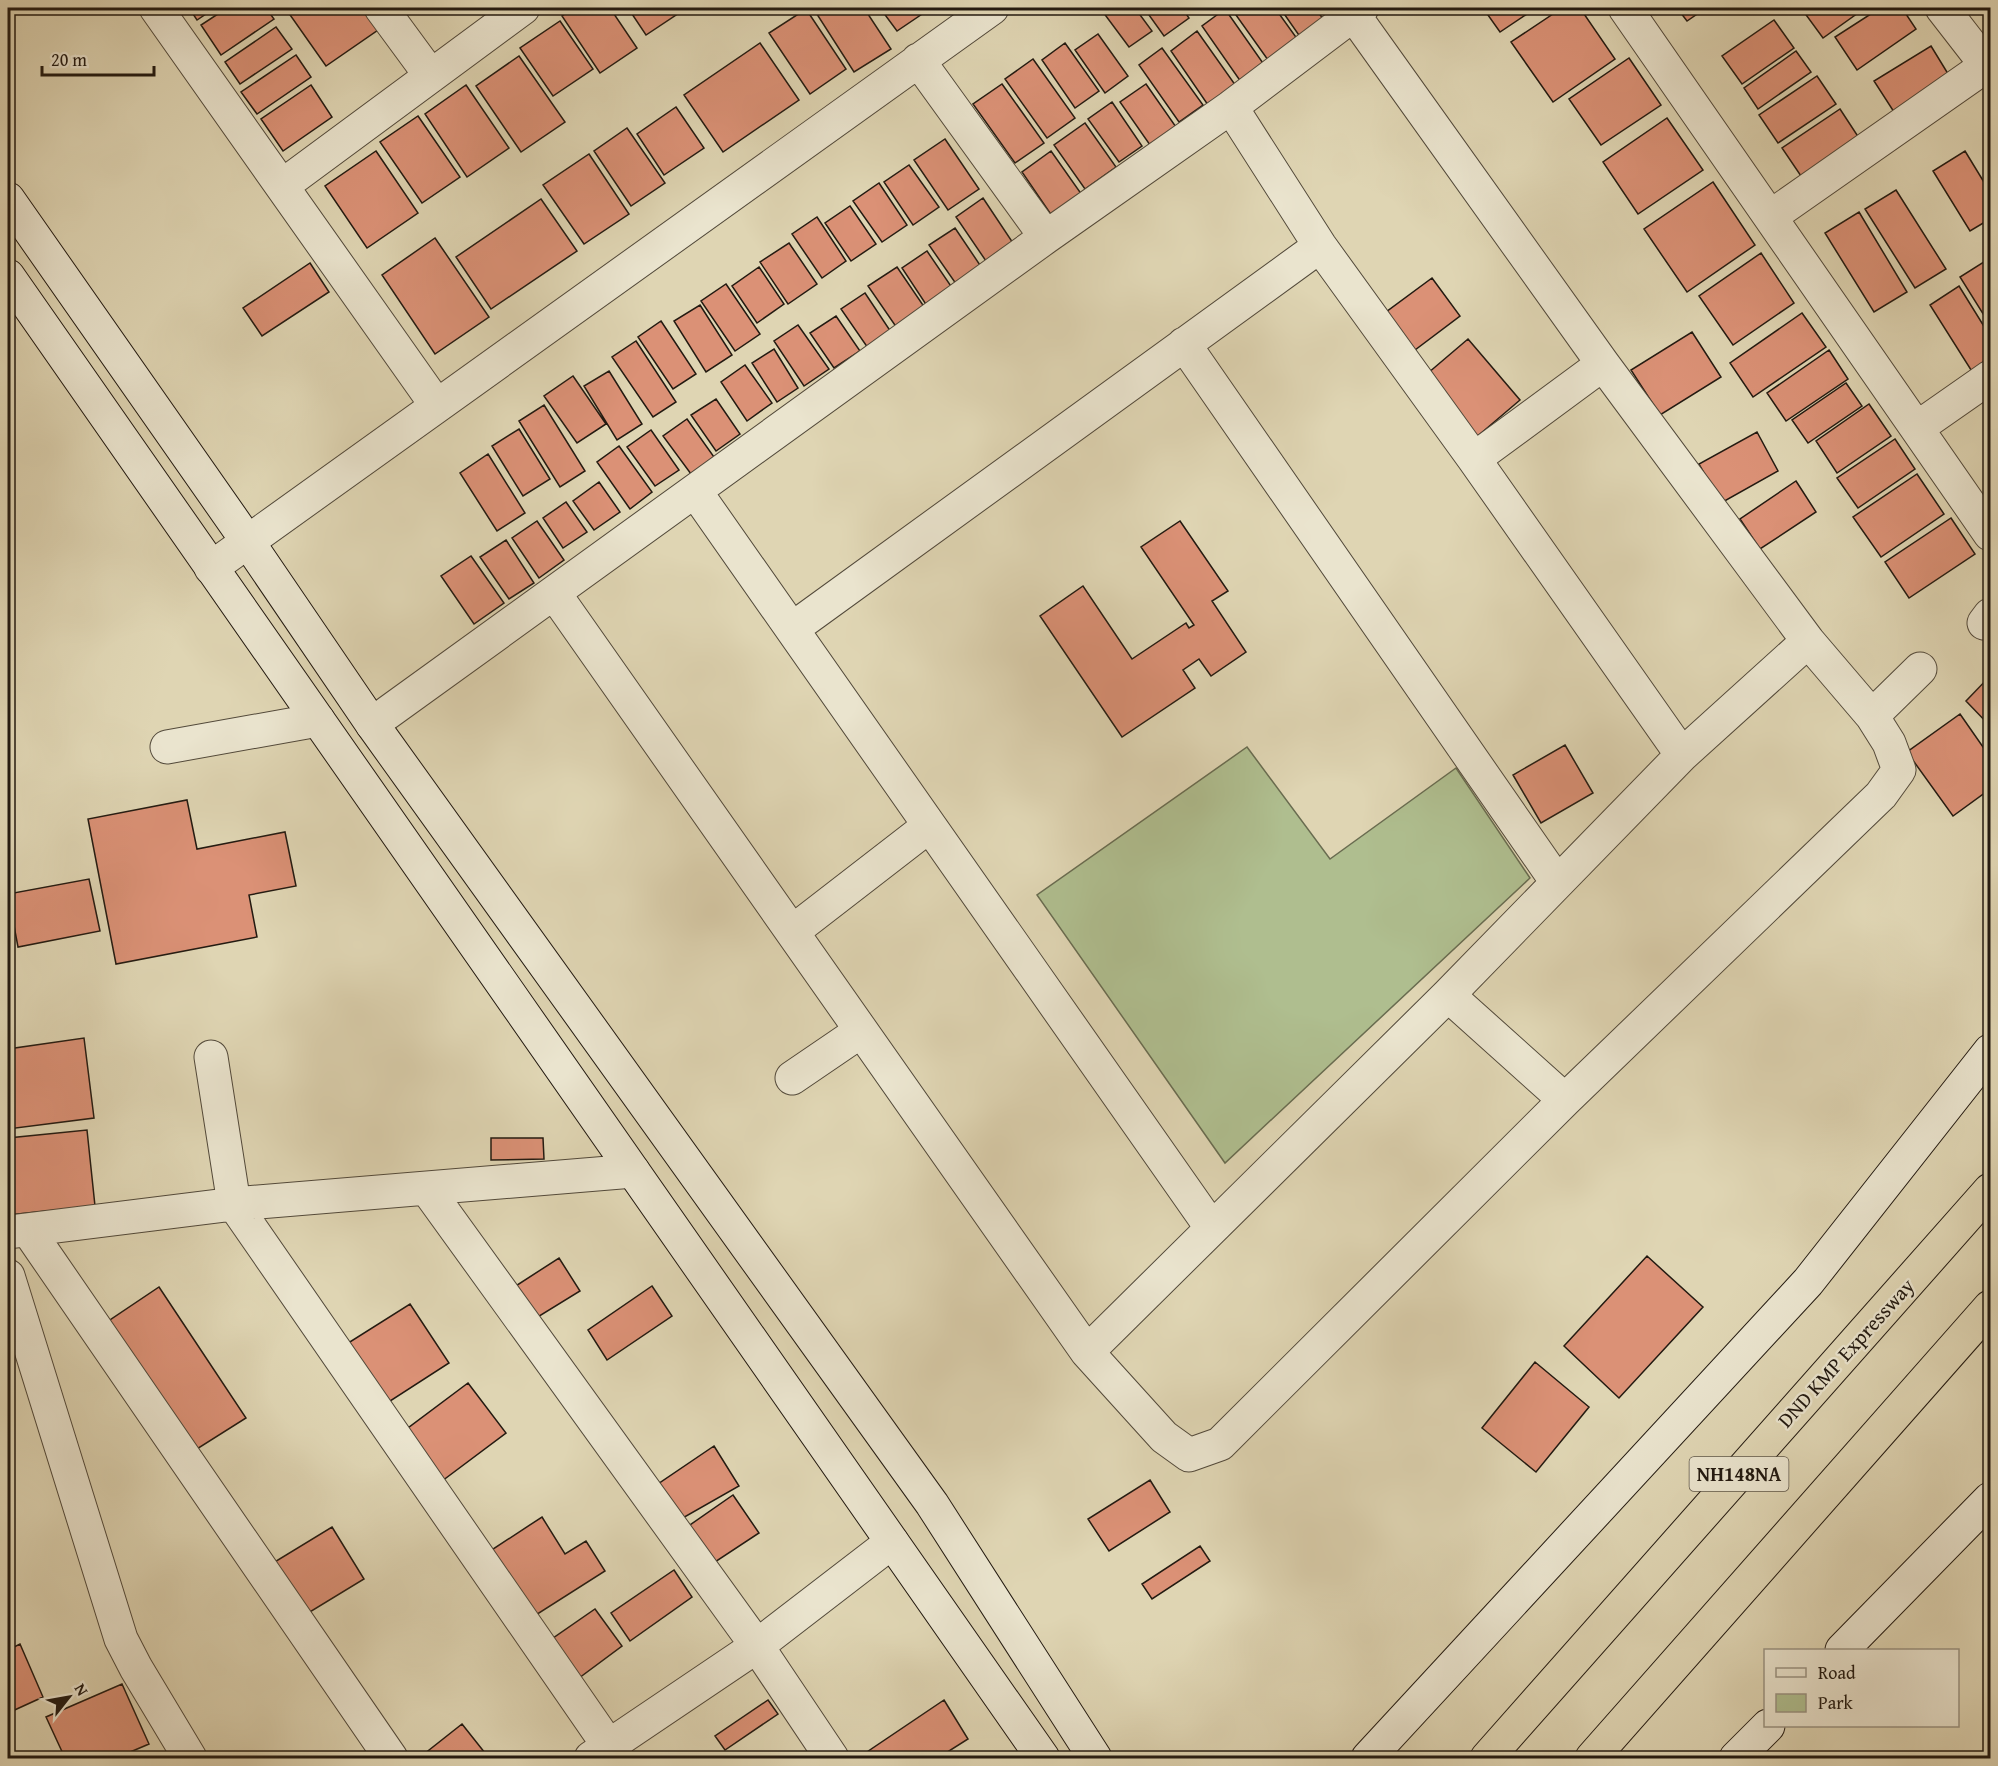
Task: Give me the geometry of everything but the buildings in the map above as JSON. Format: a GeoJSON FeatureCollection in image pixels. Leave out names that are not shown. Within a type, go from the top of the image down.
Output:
{"type":"FeatureCollection","features":[{"type":"Feature","properties":{"kind":"highway","name":"DND KMP Expressway"},"geometry":{"type":"LineString","coordinates":[[1487,1758],[1990,1190]]}},
{"type":"Feature","properties":{"kind":"highway","name":"NH148NA"},"geometry":{"type":"LineString","coordinates":[[1592,1758],[1990,1307]]}},
{"type":"Feature","properties":{"kind":"street"},"geometry":{"type":"LineString","coordinates":[[156,8],[437,406]]}},
{"type":"Feature","properties":{"kind":"street"},"geometry":{"type":"LineString","coordinates":[[381,8],[431,76]]}},
{"type":"Feature","properties":{"kind":"street"},"geometry":{"type":"LineString","coordinates":[[282,186],[524,8]]}},
{"type":"Feature","properties":{"kind":"street"},"geometry":{"type":"LineString","coordinates":[[211,568],[992,8]]}},
{"type":"Feature","properties":{"kind":"street"},"geometry":{"type":"LineString","coordinates":[[1625,8],[1990,534]]}},
{"type":"Feature","properties":{"kind":"street"},"geometry":{"type":"LineString","coordinates":[[1770,217],[1989,64],[1942,8]]}},
{"type":"Feature","properties":{"kind":"street"},"geometry":{"type":"LineString","coordinates":[[372,724],[1046,237],[1231,107],[1358,11],[1603,364],[1808,641],[1872,716],[1889,743],[1899,770],[1881,795],[1565,1100],[1220,1444],[1189,1455],[1164,1437],[1087,1352],[554,593]]}},
{"type":"Feature","properties":{"kind":"street"},"geometry":{"type":"LineString","coordinates":[[918,60],[1046,237]]}},
{"type":"Feature","properties":{"kind":"street"},"geometry":{"type":"LineString","coordinates":[[1231,107],[1320,246],[1474,459],[1682,755]]}},
{"type":"Feature","properties":{"kind":"street"},"geometry":{"type":"LineString","coordinates":[[8,199],[372,724],[932,1504],[1095,1758]]}},
{"type":"Feature","properties":{"kind":"street"},"geometry":{"type":"LineString","coordinates":[[792,629],[1320,246]]}},
{"type":"Feature","properties":{"kind":"street"},"geometry":{"type":"LineString","coordinates":[[12,290],[318,720],[1043,1758]]}},
{"type":"Feature","properties":{"kind":"street"},"geometry":{"type":"LineString","coordinates":[[1184,344],[1557,882]]}},
{"type":"Feature","properties":{"kind":"street"},"geometry":{"type":"LineString","coordinates":[[1474,459],[1603,364]]}},
{"type":"Feature","properties":{"kind":"street"},"geometry":{"type":"LineString","coordinates":[[1917,428],[1990,377]]}},
{"type":"Feature","properties":{"kind":"street"},"geometry":{"type":"LineString","coordinates":[[695,491],[1211,1227]]}},
{"type":"Feature","properties":{"kind":"street"},"geometry":{"type":"LineString","coordinates":[[1087,1352],[1448,995],[1682,755],[1808,641]]}},
{"type":"Feature","properties":{"kind":"street"},"geometry":{"type":"LineString","coordinates":[[1872,716],[1920,669]]}},
{"type":"Feature","properties":{"kind":"street"},"geometry":{"type":"LineString","coordinates":[[167,747],[318,720]]}},
{"type":"Feature","properties":{"kind":"street"},"geometry":{"type":"LineString","coordinates":[[792,932],[929,826]]}},
{"type":"Feature","properties":{"kind":"street"},"geometry":{"type":"LineString","coordinates":[[1448,995],[1565,1100]]}},
{"type":"Feature","properties":{"kind":"street"},"geometry":{"type":"LineString","coordinates":[[792,1078],[861,1031]]}},
{"type":"Feature","properties":{"kind":"street"},"geometry":{"type":"LineString","coordinates":[[1368,1758],[1808,1282],[1990,1051]]}},
{"type":"Feature","properties":{"kind":"street"},"geometry":{"type":"LineString","coordinates":[[211,1057],[234,1204],[605,1754],[757,1646],[892,1542]]}},
{"type":"Feature","properties":{"kind":"street"},"geometry":{"type":"LineString","coordinates":[[391,1758],[18,1231],[234,1204],[633,1171]]}},
{"type":"Feature","properties":{"kind":"street"},"geometry":{"type":"LineString","coordinates":[[427,1189],[757,1646],[832,1758]]}},
{"type":"Feature","properties":{"kind":"street"},"geometry":{"type":"LineString","coordinates":[[8,1276],[121,1639],[190,1758]]}},
{"type":"Feature","properties":{"kind":"street"},"geometry":{"type":"LineString","coordinates":[[1843,1649],[1990,1499]]}},
{"type":"Feature","properties":{"kind":"street"},"geometry":{"type":"LineString","coordinates":[[1736,1758],[1766,1727]]}},
{"type":"Feature","properties":{"kind":"green space"},"geometry":{"type":"Polygon","coordinates":[[[1247,747],[1330,859],[1456,768],[1530,878],[1225,1163],[1037,895],[1247,747]]]}}]}
